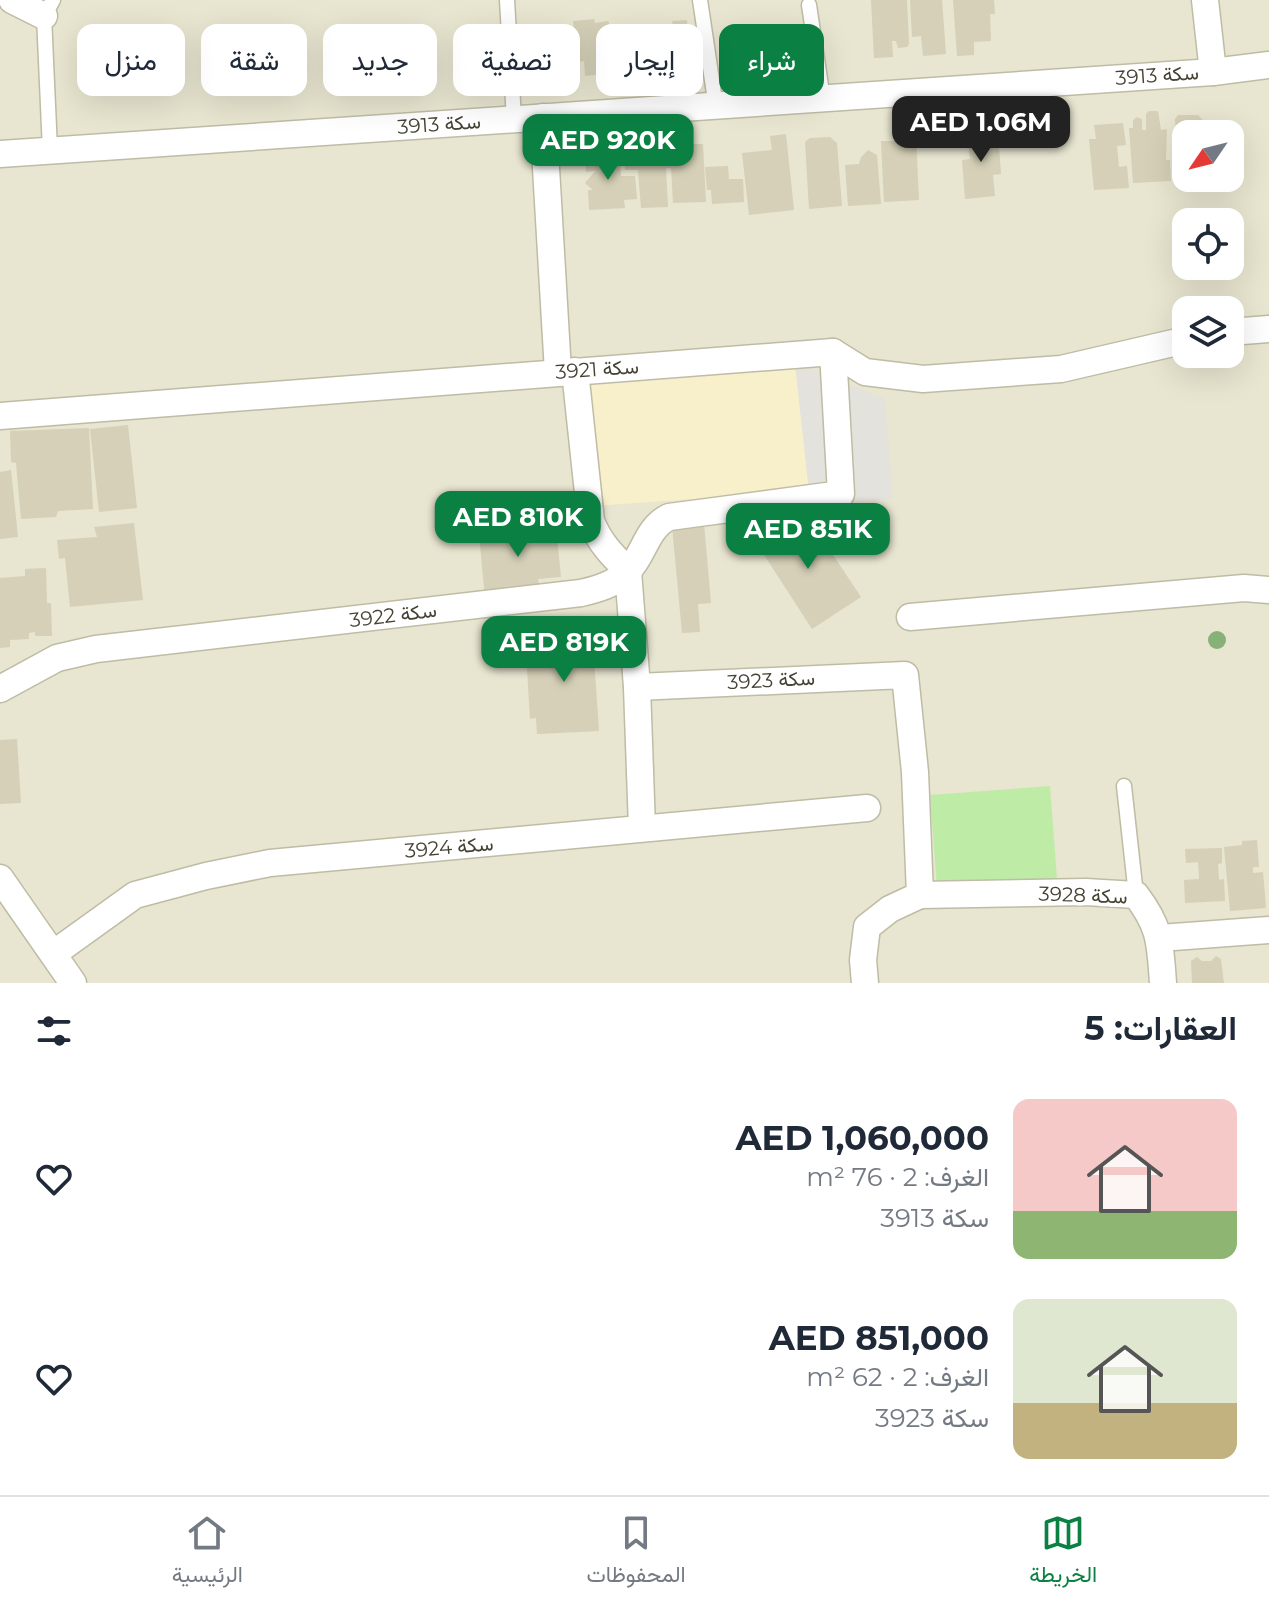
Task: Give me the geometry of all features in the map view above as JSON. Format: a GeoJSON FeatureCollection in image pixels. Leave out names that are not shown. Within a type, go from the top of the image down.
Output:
{"type":"FeatureCollection","features":[{"type":"Feature","properties":{"kind":"street"},"geometry":{"type":"LineString","coordinates":[[12,0],[49,8]]}},
{"type":"Feature","properties":{"kind":"street","name":"سكة 3913"},"geometry":{"type":"LineString","coordinates":[[1205,0],[1213,72]]}},
{"type":"Feature","properties":{"kind":"street","name":"سكة 3913"},"geometry":{"type":"LineString","coordinates":[[0,154],[716,107],[1213,72],[1269,65]]}},
{"type":"Feature","properties":{"kind":"street"},"geometry":{"type":"LineString","coordinates":[[543,117],[566,371],[591,521],[607,551],[628,571]]}},
{"type":"Feature","properties":{"kind":"street"},"geometry":{"type":"LineString","coordinates":[[1244,331],[1269,329]]}},
{"type":"Feature","properties":{"kind":"street"},"geometry":{"type":"LineString","coordinates":[[833,352],[865,372],[923,379],[1061,369],[1172,343]]}},
{"type":"Feature","properties":{"kind":"street"},"geometry":{"type":"LineString","coordinates":[[642,828],[637,687],[628,571],[656,525],[669,517],[841,494],[833,352]]}},
{"type":"Feature","properties":{"kind":"street","name":"سكة 3921"},"geometry":{"type":"LineString","coordinates":[[0,416],[833,352]]}},
{"type":"Feature","properties":{"kind":"street","name":"سكة 3922"},"geometry":{"type":"LineString","coordinates":[[0,689],[57,658],[96,649],[581,593],[605,587],[628,571]]}},
{"type":"Feature","properties":{"kind":"street"},"geometry":{"type":"LineString","coordinates":[[910,617],[1244,588],[1269,590]]}},
{"type":"Feature","properties":{"kind":"street","name":"سكة 3923"},"geometry":{"type":"LineString","coordinates":[[637,687],[905,675],[915,772],[920,895]]}},
{"type":"Feature","properties":{"kind":"street","name":"سكة 3924"},"geometry":{"type":"LineString","coordinates":[[53,954],[135,895],[270,863],[867,808]]}},
{"type":"Feature","properties":{"kind":"street"},"geometry":{"type":"LineString","coordinates":[[0,878],[73,983]]}},
{"type":"Feature","properties":{"kind":"street","name":"سكة 3928"},"geometry":{"type":"LineString","coordinates":[[920,895],[1086,892],[1136,895],[1155,923],[1160,938]]}},
{"type":"Feature","properties":{"kind":"street"},"geometry":{"type":"LineString","coordinates":[[865,983],[863,960],[867,927],[890,909],[920,895]]}},
{"type":"Feature","properties":{"kind":"street"},"geometry":{"type":"LineString","coordinates":[[1163,983],[1160,938],[1269,930]]}},
{"type":"Feature","properties":{"kind":"lane"},"geometry":{"type":"LineString","coordinates":[[507,0],[514,119]]}},
{"type":"Feature","properties":{"kind":"lane"},"geometry":{"type":"LineString","coordinates":[[700,0],[716,107]]}},
{"type":"Feature","properties":{"kind":"lane"},"geometry":{"type":"LineString","coordinates":[[809,5],[823,99]]}},
{"type":"Feature","properties":{"kind":"lane"},"geometry":{"type":"LineString","coordinates":[[49,8],[50,150]]}},
{"type":"Feature","properties":{"kind":"lane"},"geometry":{"type":"LineString","coordinates":[[1124,786],[1136,895]]}},
{"type":"Feature","properties":{"kind":"shaded area"},"geometry":{"type":"Polygon","coordinates":[[[0,0],[1269,0],[1269,983],[0,983],[0,0]]]}},
{"type":"Feature","properties":{"kind":"shaded area"},"geometry":{"type":"Polygon","coordinates":[[[795,363],[809,491],[593,506],[584,378],[795,363]]]}},
{"type":"Feature","properties":{"kind":"shaded area"},"geometry":{"type":"Polygon","coordinates":[[[795,363],[885,399],[893,499],[843,504],[809,491],[795,363]]]}},
{"type":"Feature","properties":{"kind":"green space"},"geometry":{"type":"Polygon","coordinates":[[[1050,786],[1057,879],[937,888],[930,795],[1050,786]]]}},
{"type":"Feature","properties":{"kind":"building"},"geometry":{"type":"Polygon","coordinates":[[[871,0],[907,0],[909,44],[898,48],[896,41],[892,41],[893,57],[874,58],[871,0]]]}},
{"type":"Feature","properties":{"kind":"building"},"geometry":{"type":"Polygon","coordinates":[[[910,0],[942,0],[946,54],[923,56],[921,36],[912,37],[910,0]]]}},
{"type":"Feature","properties":{"kind":"building"},"geometry":{"type":"Polygon","coordinates":[[[953,0],[994,0],[995,14],[990,14],[991,41],[974,42],[974,55],[957,56],[953,0]]]}},
{"type":"Feature","properties":{"kind":"building"},"geometry":{"type":"Polygon","coordinates":[[[594,19],[595,23],[608,21],[609,24],[596,24],[596,75],[585,76],[584,61],[580,62],[580,24],[573,24],[573,21],[594,19]]]}},
{"type":"Feature","properties":{"kind":"building"},"geometry":{"type":"Polygon","coordinates":[[[687,20],[687,24],[673,24],[672,21],[687,20]]]}},
{"type":"Feature","properties":{"kind":"building"},"geometry":{"type":"Polygon","coordinates":[[[1158,111],[1161,130],[1167,129],[1166,160],[1170,160],[1171,181],[1133,183],[1129,128],[1133,128],[1133,120],[1137,117],[1142,119],[1142,130],[1146,130],[1146,114],[1158,111]]]}},
{"type":"Feature","properties":{"kind":"building"},"geometry":{"type":"Polygon","coordinates":[[[1178,115],[1198,115],[1202,120],[1175,120],[1178,115]]]}},
{"type":"Feature","properties":{"kind":"building"},"geometry":{"type":"Polygon","coordinates":[[[1123,123],[1126,145],[1117,146],[1119,167],[1127,166],[1129,188],[1094,190],[1089,139],[1096,139],[1094,125],[1123,123]]]}},
{"type":"Feature","properties":{"kind":"building"},"geometry":{"type":"Polygon","coordinates":[[[992,127],[993,148],[999,147],[1001,174],[993,175],[995,196],[965,199],[962,160],[970,159],[967,129],[992,127]]]}},
{"type":"Feature","properties":{"kind":"building"},"geometry":{"type":"Polygon","coordinates":[[[673,132],[691,135],[693,144],[703,144],[706,202],[673,203],[671,168],[666,168],[668,207],[641,208],[638,170],[625,170],[627,142],[654,141],[654,147],[668,149],[669,136],[673,132]]]}},
{"type":"Feature","properties":{"kind":"building"},"geometry":{"type":"Polygon","coordinates":[[[786,134],[794,210],[749,215],[742,153],[772,150],[770,136],[786,134]]]}},
{"type":"Feature","properties":{"kind":"building"},"geometry":{"type":"Polygon","coordinates":[[[900,134],[916,134],[919,200],[884,202],[881,141],[901,141],[900,134]]]}},
{"type":"Feature","properties":{"kind":"building"},"geometry":{"type":"Polygon","coordinates":[[[830,137],[837,143],[842,206],[809,209],[805,142],[810,138],[830,137]]]}},
{"type":"Feature","properties":{"kind":"building"},"geometry":{"type":"Polygon","coordinates":[[[602,147],[603,152],[611,152],[611,164],[620,164],[621,176],[635,176],[637,199],[624,200],[625,208],[589,210],[588,190],[593,190],[585,183],[595,171],[586,172],[585,154],[590,154],[590,148],[602,147]]]}},
{"type":"Feature","properties":{"kind":"building"},"geometry":{"type":"Polygon","coordinates":[[[868,150],[877,155],[881,204],[848,206],[845,165],[859,164],[868,150]]]}},
{"type":"Feature","properties":{"kind":"building"},"geometry":{"type":"Polygon","coordinates":[[[728,166],[729,179],[743,179],[744,202],[712,204],[705,167],[728,166]]]}},
{"type":"Feature","properties":{"kind":"building"},"geometry":{"type":"Polygon","coordinates":[[[128,425],[137,508],[99,512],[90,429],[128,425]]]}},
{"type":"Feature","properties":{"kind":"building"},"geometry":{"type":"Polygon","coordinates":[[[89,428],[93,509],[58,511],[56,517],[21,519],[16,463],[11,462],[10,431],[89,428]]]}},
{"type":"Feature","properties":{"kind":"building"},"geometry":{"type":"Polygon","coordinates":[[[11,470],[18,537],[0,539],[0,472],[11,470]]]}},
{"type":"Feature","properties":{"kind":"building"},"geometry":{"type":"Polygon","coordinates":[[[786,520],[794,532],[810,520],[861,597],[812,629],[755,541],[786,520]]]}},
{"type":"Feature","properties":{"kind":"building"},"geometry":{"type":"Polygon","coordinates":[[[134,523],[143,600],[70,607],[65,558],[59,559],[57,540],[97,537],[94,527],[134,523]]]}},
{"type":"Feature","properties":{"kind":"building"},"geometry":{"type":"Polygon","coordinates":[[[704,523],[711,603],[698,604],[700,632],[682,633],[672,526],[704,523]]]}},
{"type":"Feature","properties":{"kind":"building"},"geometry":{"type":"Polygon","coordinates":[[[556,527],[561,577],[538,579],[539,584],[505,587],[506,596],[485,598],[479,534],[556,527]]]}},
{"type":"Feature","properties":{"kind":"building"},"geometry":{"type":"Polygon","coordinates":[[[46,568],[52,636],[29,633],[29,639],[10,640],[10,647],[0,648],[0,578],[25,576],[25,569],[46,568]]]}},
{"type":"Feature","properties":{"kind":"building"},"geometry":{"type":"Polygon","coordinates":[[[592,628],[599,731],[537,734],[536,718],[530,719],[526,652],[532,649],[539,651],[539,660],[551,659],[549,630],[592,628]]]}},
{"type":"Feature","properties":{"kind":"building"},"geometry":{"type":"Polygon","coordinates":[[[17,739],[21,803],[0,804],[0,740],[17,739]]]}},
{"type":"Feature","properties":{"kind":"building"},"geometry":{"type":"Polygon","coordinates":[[[1257,840],[1259,867],[1253,867],[1253,873],[1263,872],[1266,908],[1230,911],[1224,847],[1257,840]]]}},
{"type":"Feature","properties":{"kind":"building"},"geometry":{"type":"Polygon","coordinates":[[[1222,848],[1222,863],[1218,864],[1219,880],[1224,879],[1225,901],[1185,903],[1184,880],[1199,879],[1198,862],[1186,863],[1185,849],[1222,848]]]}},
{"type":"Feature","properties":{"kind":"building"},"geometry":{"type":"Polygon","coordinates":[[[1216,956],[1221,959],[1224,983],[1192,983],[1191,961],[1197,957],[1202,961],[1211,961],[1216,956]]]}}]}
